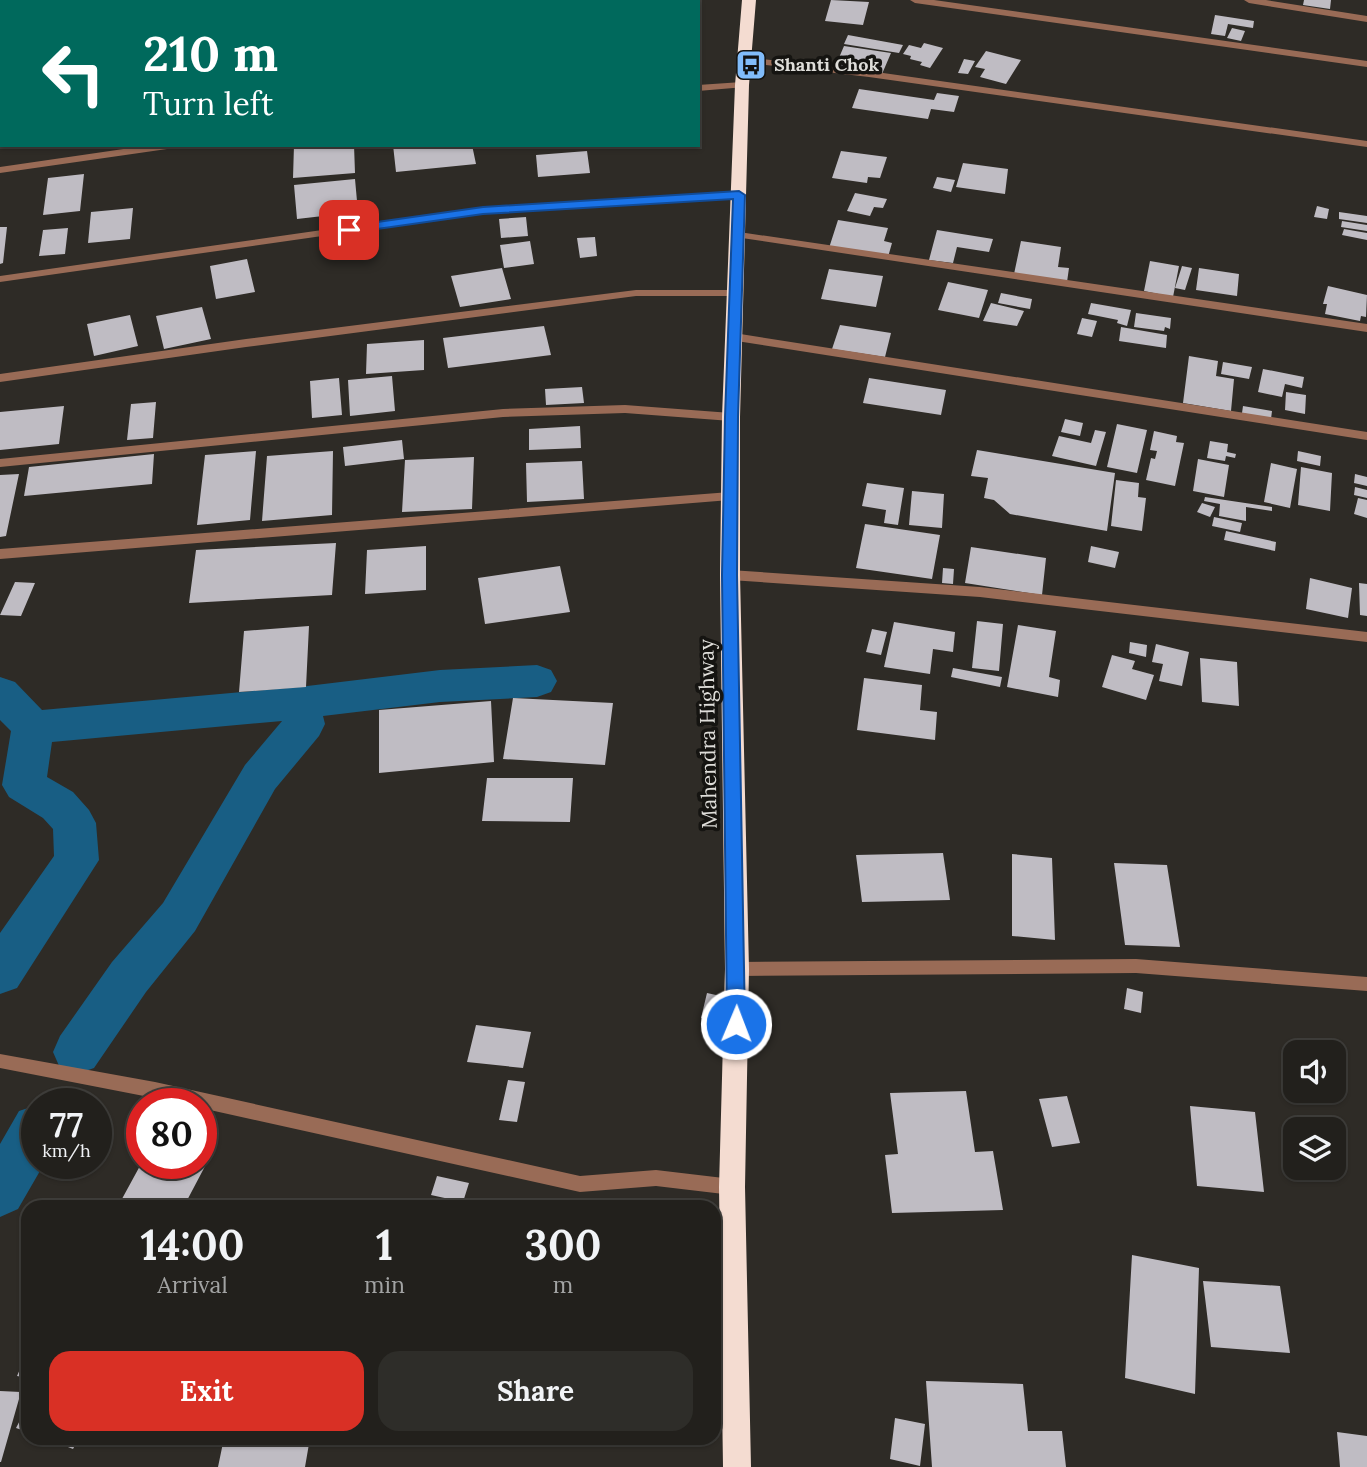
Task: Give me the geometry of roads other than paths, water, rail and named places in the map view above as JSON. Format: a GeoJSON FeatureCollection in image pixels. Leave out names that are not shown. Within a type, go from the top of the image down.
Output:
{"type":"FeatureCollection","features":[{"type":"Feature","properties":{"kind":"highway","name":"Mahendra Highway"},"geometry":{"type":"LineString","coordinates":[[737,1467],[732,1187],[737,969],[730,496],[742,85],[749,0]]}},
{"type":"Feature","properties":{"kind":"street"},"geometry":{"type":"LineString","coordinates":[[915,0],[1367,64]]}},
{"type":"Feature","properties":{"kind":"street"},"geometry":{"type":"LineString","coordinates":[[1250,0],[1367,19]]}},
{"type":"Feature","properties":{"kind":"street"},"geometry":{"type":"LineString","coordinates":[[744,60],[869,74],[1367,144]]}},
{"type":"Feature","properties":{"kind":"street"},"geometry":{"type":"LineString","coordinates":[[700,88],[742,85]]}},
{"type":"Feature","properties":{"kind":"street"},"geometry":{"type":"LineString","coordinates":[[0,170],[160,147]]}},
{"type":"Feature","properties":{"kind":"street"},"geometry":{"type":"LineString","coordinates":[[0,279],[483,210],[739,195]]}},
{"type":"Feature","properties":{"kind":"street"},"geometry":{"type":"LineString","coordinates":[[738,236],[1367,328]]}},
{"type":"Feature","properties":{"kind":"street"},"geometry":{"type":"LineString","coordinates":[[0,378],[636,293],[736,293]]}},
{"type":"Feature","properties":{"kind":"street"},"geometry":{"type":"LineString","coordinates":[[734,337],[1367,436]]}},
{"type":"Feature","properties":{"kind":"street"},"geometry":{"type":"LineString","coordinates":[[0,463],[503,413],[625,409],[731,417]]}},
{"type":"Feature","properties":{"kind":"street"},"geometry":{"type":"LineString","coordinates":[[0,554],[730,496]]}},
{"type":"Feature","properties":{"kind":"street"},"geometry":{"type":"LineString","coordinates":[[730,575],[980,592],[1367,638]]}},
{"type":"Feature","properties":{"kind":"street"},"geometry":{"type":"LineString","coordinates":[[737,969],[1136,966],[1367,984]]}},
{"type":"Feature","properties":{"kind":"street"},"geometry":{"type":"LineString","coordinates":[[0,1061],[155,1090],[580,1184],[656,1178],[732,1187]]}},
{"type":"Feature","properties":{"kind":"waterway"},"geometry":{"type":"LineString","coordinates":[[299,703],[440,686],[537,681]]}},
{"type":"Feature","properties":{"kind":"waterway"},"geometry":{"type":"LineString","coordinates":[[0,693],[33,727]]}},
{"type":"Feature","properties":{"kind":"waterway"},"geometry":{"type":"LineString","coordinates":[[33,727],[299,703]]}},
{"type":"Feature","properties":{"kind":"waterway"},"geometry":{"type":"LineString","coordinates":[[77,1052],[129,977],[179,917],[260,777],[304,724],[299,703]]}},
{"type":"Feature","properties":{"kind":"waterway"},"geometry":{"type":"LineString","coordinates":[[0,973],[32,922],[77,860],[74,823],[58,805],[24,785],[33,727]]}},
{"type":"Feature","properties":{"kind":"waterway"},"geometry":{"type":"LineString","coordinates":[[0,1192],[21,1156]]}},
{"type":"Feature","properties":{"kind":"place","name":"Shanti Chok"},"geometry":{"type":"Point","coordinates":[751,65]}}]}
